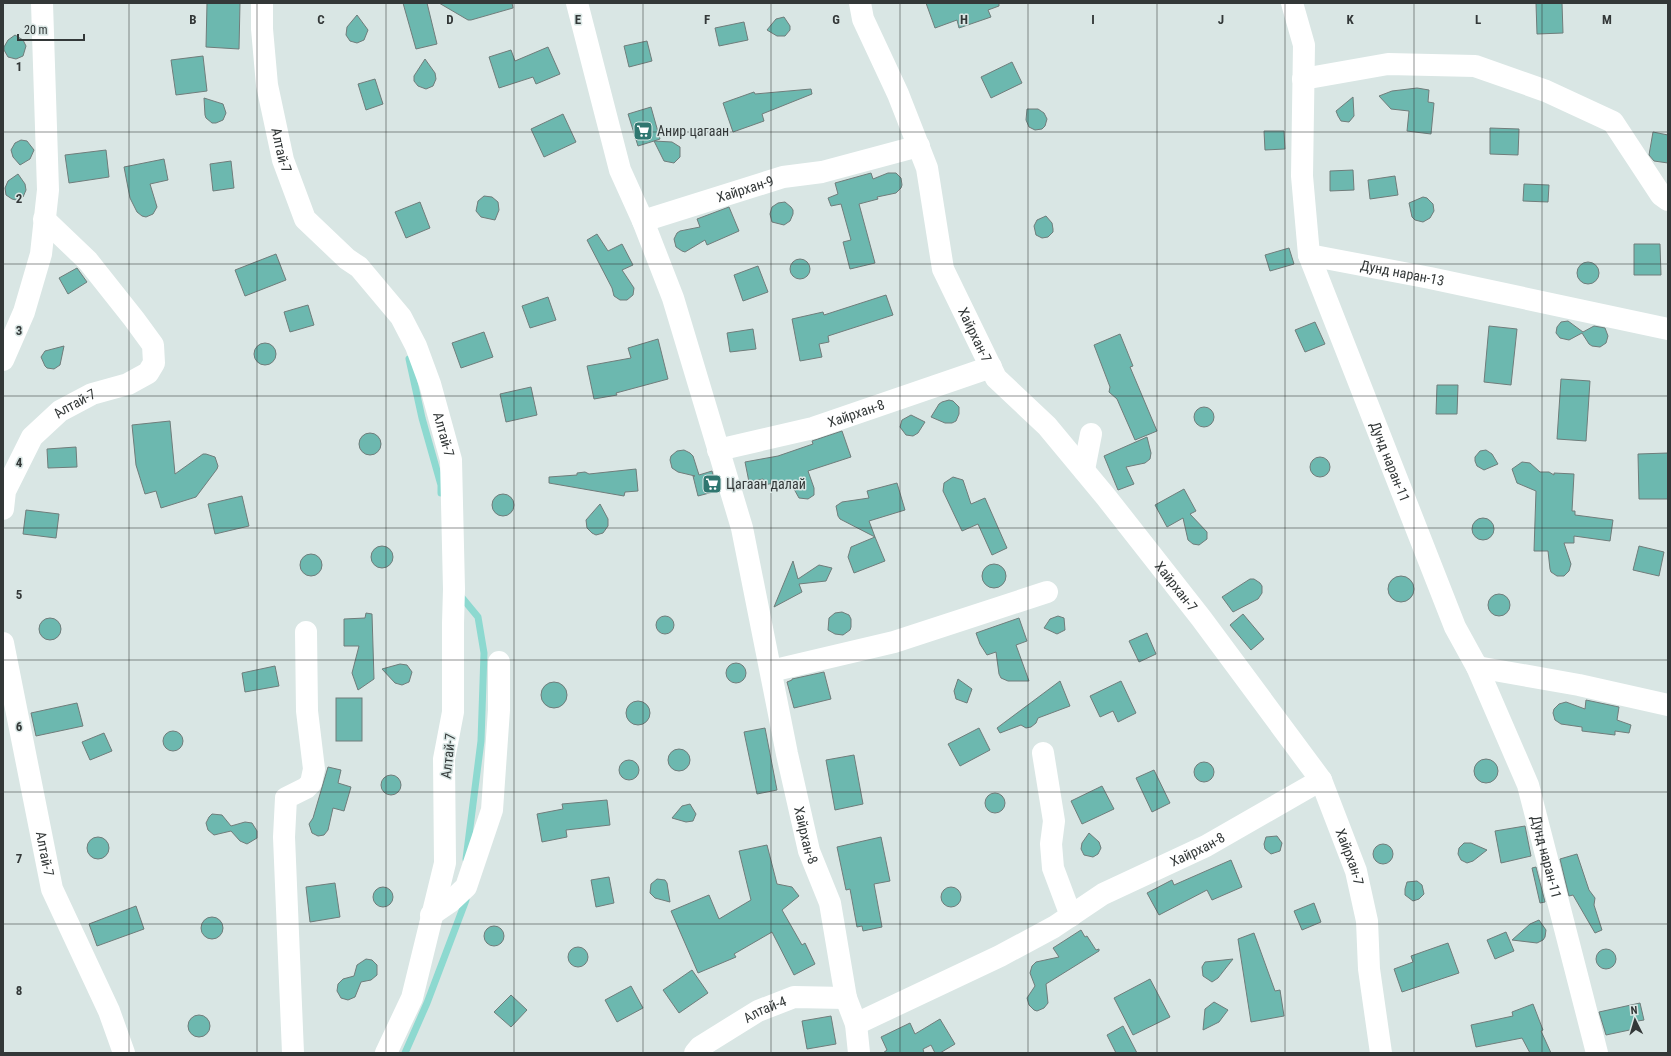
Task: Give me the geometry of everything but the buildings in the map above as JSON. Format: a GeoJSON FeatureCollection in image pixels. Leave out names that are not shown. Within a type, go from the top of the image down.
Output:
{"type":"FeatureCollection","features":[{"type":"Feature","properties":{"kind":"street"},"geometry":{"type":"LineString","coordinates":[[3,360],[24,312],[41,254],[48,190],[42,3]]}},
{"type":"Feature","properties":{"kind":"street","name":"Алтай-7"},"geometry":{"type":"LineString","coordinates":[[262,3],[262,29],[267,85],[283,160],[305,219],[347,259],[359,267],[401,317],[416,346],[428,377],[451,460],[454,589],[453,712],[444,759],[445,863],[431,915],[412,998],[386,1053]]}},
{"type":"Feature","properties":{"kind":"street"},"geometry":{"type":"LineString","coordinates":[[577,3],[620,170],[643,221]]}},
{"type":"Feature","properties":{"kind":"street"},"geometry":{"type":"LineString","coordinates":[[860,3],[863,19],[898,94],[920,146]]}},
{"type":"Feature","properties":{"kind":"street"},"geometry":{"type":"LineString","coordinates":[[1292,3],[1304,45],[1302,176],[1309,255]]}},
{"type":"Feature","properties":{"kind":"street"},"geometry":{"type":"LineString","coordinates":[[1303,79],[1388,64],[1475,66],[1546,91],[1613,122],[1661,195],[1668,200]]}},
{"type":"Feature","properties":{"kind":"street","name":"Хайрхан-9"},"geometry":{"type":"LineString","coordinates":[[643,221],[782,177],[822,172],[920,146]]}},
{"type":"Feature","properties":{"kind":"street","name":"Хайрхан-7"},"geometry":{"type":"LineString","coordinates":[[920,146],[927,168],[943,269],[996,378],[1047,426],[1084,470],[1201,618],[1321,780],[1356,871],[1367,921],[1369,969],[1381,1053]]}},
{"type":"Feature","properties":{"kind":"street","name":"Алтай-7"},"geometry":{"type":"LineString","coordinates":[[3,509],[5,491],[32,437],[60,411],[92,394],[128,384],[148,373],[154,363],[153,345],[134,319],[88,261],[44,219]]}},
{"type":"Feature","properties":{"kind":"street","name":"Хайрхан-8"},"geometry":{"type":"LineString","coordinates":[[643,221],[673,298],[742,528],[787,754],[809,851],[830,903],[846,998],[856,1024],[859,1053]]}},
{"type":"Feature","properties":{"kind":"street","name":"Дунд наран-13"},"geometry":{"type":"LineString","coordinates":[[1309,255],[1430,278],[1668,329]]}},
{"type":"Feature","properties":{"kind":"street","name":"Дунд наран-11"},"geometry":{"type":"LineString","coordinates":[[1309,255],[1455,627],[1477,667],[1528,785],[1596,1053]]}},
{"type":"Feature","properties":{"kind":"street","name":"Хайрхан-8"},"geometry":{"type":"LineString","coordinates":[[718,450],[813,428],[991,367]]}},
{"type":"Feature","properties":{"kind":"street"},"geometry":{"type":"LineString","coordinates":[[1084,470],[1091,434]]}},
{"type":"Feature","properties":{"kind":"street"},"geometry":{"type":"LineString","coordinates":[[771,671],[894,642],[1047,592]]}},
{"type":"Feature","properties":{"kind":"street"},"geometry":{"type":"LineString","coordinates":[[294,1053],[284,837],[286,798],[306,788],[311,783],[314,769],[308,711],[306,632]]}},
{"type":"Feature","properties":{"kind":"street","name":"Алтай-7"},"geometry":{"type":"LineString","coordinates":[[3,643],[52,889],[109,1011],[124,1053]]}},
{"type":"Feature","properties":{"kind":"street"},"geometry":{"type":"LineString","coordinates":[[431,915],[450,902],[466,887],[492,810],[499,710],[499,662]]}},
{"type":"Feature","properties":{"kind":"street"},"geometry":{"type":"LineString","coordinates":[[1477,667],[1579,685],[1668,705]]}},
{"type":"Feature","properties":{"kind":"street"},"geometry":{"type":"LineString","coordinates":[[1043,752],[1054,821],[1050,844],[1053,868],[1071,916]]}},
{"type":"Feature","properties":{"kind":"street","name":"Хайрхан-8"},"geometry":{"type":"LineString","coordinates":[[856,1024],[1000,956],[1054,927],[1103,894],[1206,846],[1321,780]]}},
{"type":"Feature","properties":{"kind":"street","name":"Алтай-4"},"geometry":{"type":"LineString","coordinates":[[695,1053],[700,1047],[758,1011],[794,997],[846,998]]}},
{"type":"Feature","properties":{"kind":"waterway"},"geometry":{"type":"LineString","coordinates":[[409,359],[422,418],[441,485],[441,493]]}},
{"type":"Feature","properties":{"kind":"waterway"},"geometry":{"type":"LineString","coordinates":[[459,594],[478,617],[484,653],[481,741],[466,859]]}},
{"type":"Feature","properties":{"kind":"waterway"},"geometry":{"type":"LineString","coordinates":[[405,1053],[427,1003],[466,900],[466,894]]}},
{"type":"Feature","properties":{"kind":"place","name":"Анир цагаан"},"geometry":{"type":"Point","coordinates":[643,131]}},
{"type":"Feature","properties":{"kind":"place","name":"Цагаан далай"},"geometry":{"type":"Point","coordinates":[712,484]}}]}
